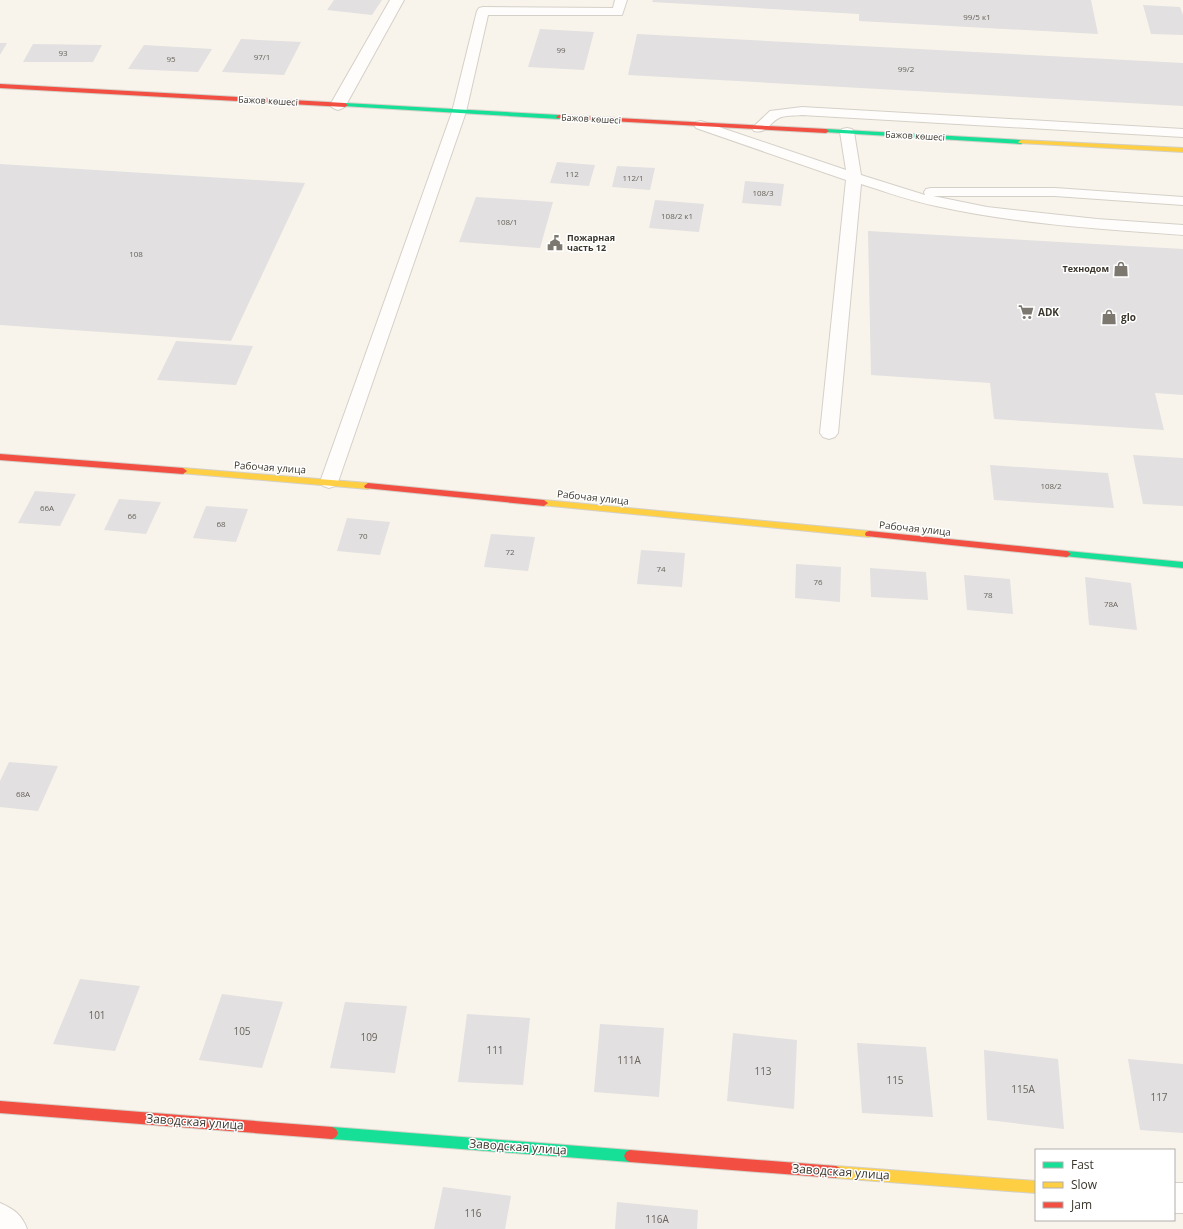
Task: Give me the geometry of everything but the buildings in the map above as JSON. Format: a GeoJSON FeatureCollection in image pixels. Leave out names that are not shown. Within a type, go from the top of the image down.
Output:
{"type":"FeatureCollection","features":[{"type":"Feature","properties":{"kind":"street"},"geometry":{"type":"LineString","coordinates":[[338,105],[397,0]]}},
{"type":"Feature","properties":{"kind":"street","name":"Бажов көшесі"},"geometry":{"type":"LineString","coordinates":[[0,86],[1183,150]]}},
{"type":"Feature","properties":{"kind":"street","name":"Рабочая улица"},"geometry":{"type":"LineString","coordinates":[[0,457],[329,482],[1183,565]]}},
{"type":"Feature","properties":{"kind":"street","name":"Заводская улица"},"geometry":{"type":"LineString","coordinates":[[0,1107],[1035,1187]]}},
{"type":"Feature","properties":{"kind":"street"},"geometry":{"type":"LineString","coordinates":[[0,1218],[12,1229]]}},
{"type":"Feature","properties":{"kind":"lane"},"geometry":{"type":"LineString","coordinates":[[329,482],[459,112],[485,6],[618,12],[621,0]]}},
{"type":"Feature","properties":{"kind":"lane"},"geometry":{"type":"LineString","coordinates":[[759,128],[775,114],[802,111],[1183,133]]}},
{"type":"Feature","properties":{"kind":"lane"},"geometry":{"type":"LineString","coordinates":[[701,125],[756,145],[902,193],[937,202],[987,211],[1097,224],[1183,230]]}},
{"type":"Feature","properties":{"kind":"lane"},"geometry":{"type":"LineString","coordinates":[[829,433],[854,177],[847,132]]}},
{"type":"Feature","properties":{"kind":"lane"},"geometry":{"type":"LineString","coordinates":[[902,193],[1055,192],[1183,201]]}},
{"type":"Feature","properties":{"kind":"traffic: fast"},"geometry":{"type":"LineString","coordinates":[[345,105],[559,117]]}},
{"type":"Feature","properties":{"kind":"traffic: fast"},"geometry":{"type":"LineString","coordinates":[[826,131],[1021,142]]}},
{"type":"Feature","properties":{"kind":"traffic: fast"},"geometry":{"type":"LineString","coordinates":[[1067,554],[1183,565]]}},
{"type":"Feature","properties":{"kind":"traffic: fast"},"geometry":{"type":"LineString","coordinates":[[332,1133],[630,1156]]}},
{"type":"Feature","properties":{"kind":"traffic: slow"},"geometry":{"type":"LineString","coordinates":[[1021,142],[1183,150]]}},
{"type":"Feature","properties":{"kind":"traffic: slow"},"geometry":{"type":"LineString","coordinates":[[183,471],[368,486]]}},
{"type":"Feature","properties":{"kind":"traffic: slow"},"geometry":{"type":"LineString","coordinates":[[544,503],[869,534]]}},
{"type":"Feature","properties":{"kind":"traffic: slow"},"geometry":{"type":"LineString","coordinates":[[836,1172],[1035,1187]]}},
{"type":"Feature","properties":{"kind":"traffic: jam"},"geometry":{"type":"LineString","coordinates":[[0,86],[345,105]]}},
{"type":"Feature","properties":{"kind":"traffic: jam"},"geometry":{"type":"LineString","coordinates":[[559,117],[826,131]]}},
{"type":"Feature","properties":{"kind":"traffic: jam"},"geometry":{"type":"LineString","coordinates":[[0,457],[183,471]]}},
{"type":"Feature","properties":{"kind":"traffic: jam"},"geometry":{"type":"LineString","coordinates":[[368,486],[544,503]]}},
{"type":"Feature","properties":{"kind":"traffic: jam"},"geometry":{"type":"LineString","coordinates":[[869,534],[1067,554]]}},
{"type":"Feature","properties":{"kind":"traffic: jam"},"geometry":{"type":"LineString","coordinates":[[0,1107],[332,1133]]}},
{"type":"Feature","properties":{"kind":"traffic: jam"},"geometry":{"type":"LineString","coordinates":[[630,1156],[836,1172]]}},
{"type":"Feature","properties":{"kind":"place","name":"Пожарная часть 12"},"geometry":{"type":"Point","coordinates":[555,243]}},
{"type":"Feature","properties":{"kind":"place","name":"Технодом"},"geometry":{"type":"Point","coordinates":[1121,269]}},
{"type":"Feature","properties":{"kind":"place","name":"ADK"},"geometry":{"type":"Point","coordinates":[1026,312]}},
{"type":"Feature","properties":{"kind":"place","name":"glo"},"geometry":{"type":"Point","coordinates":[1109,317]}}]}
